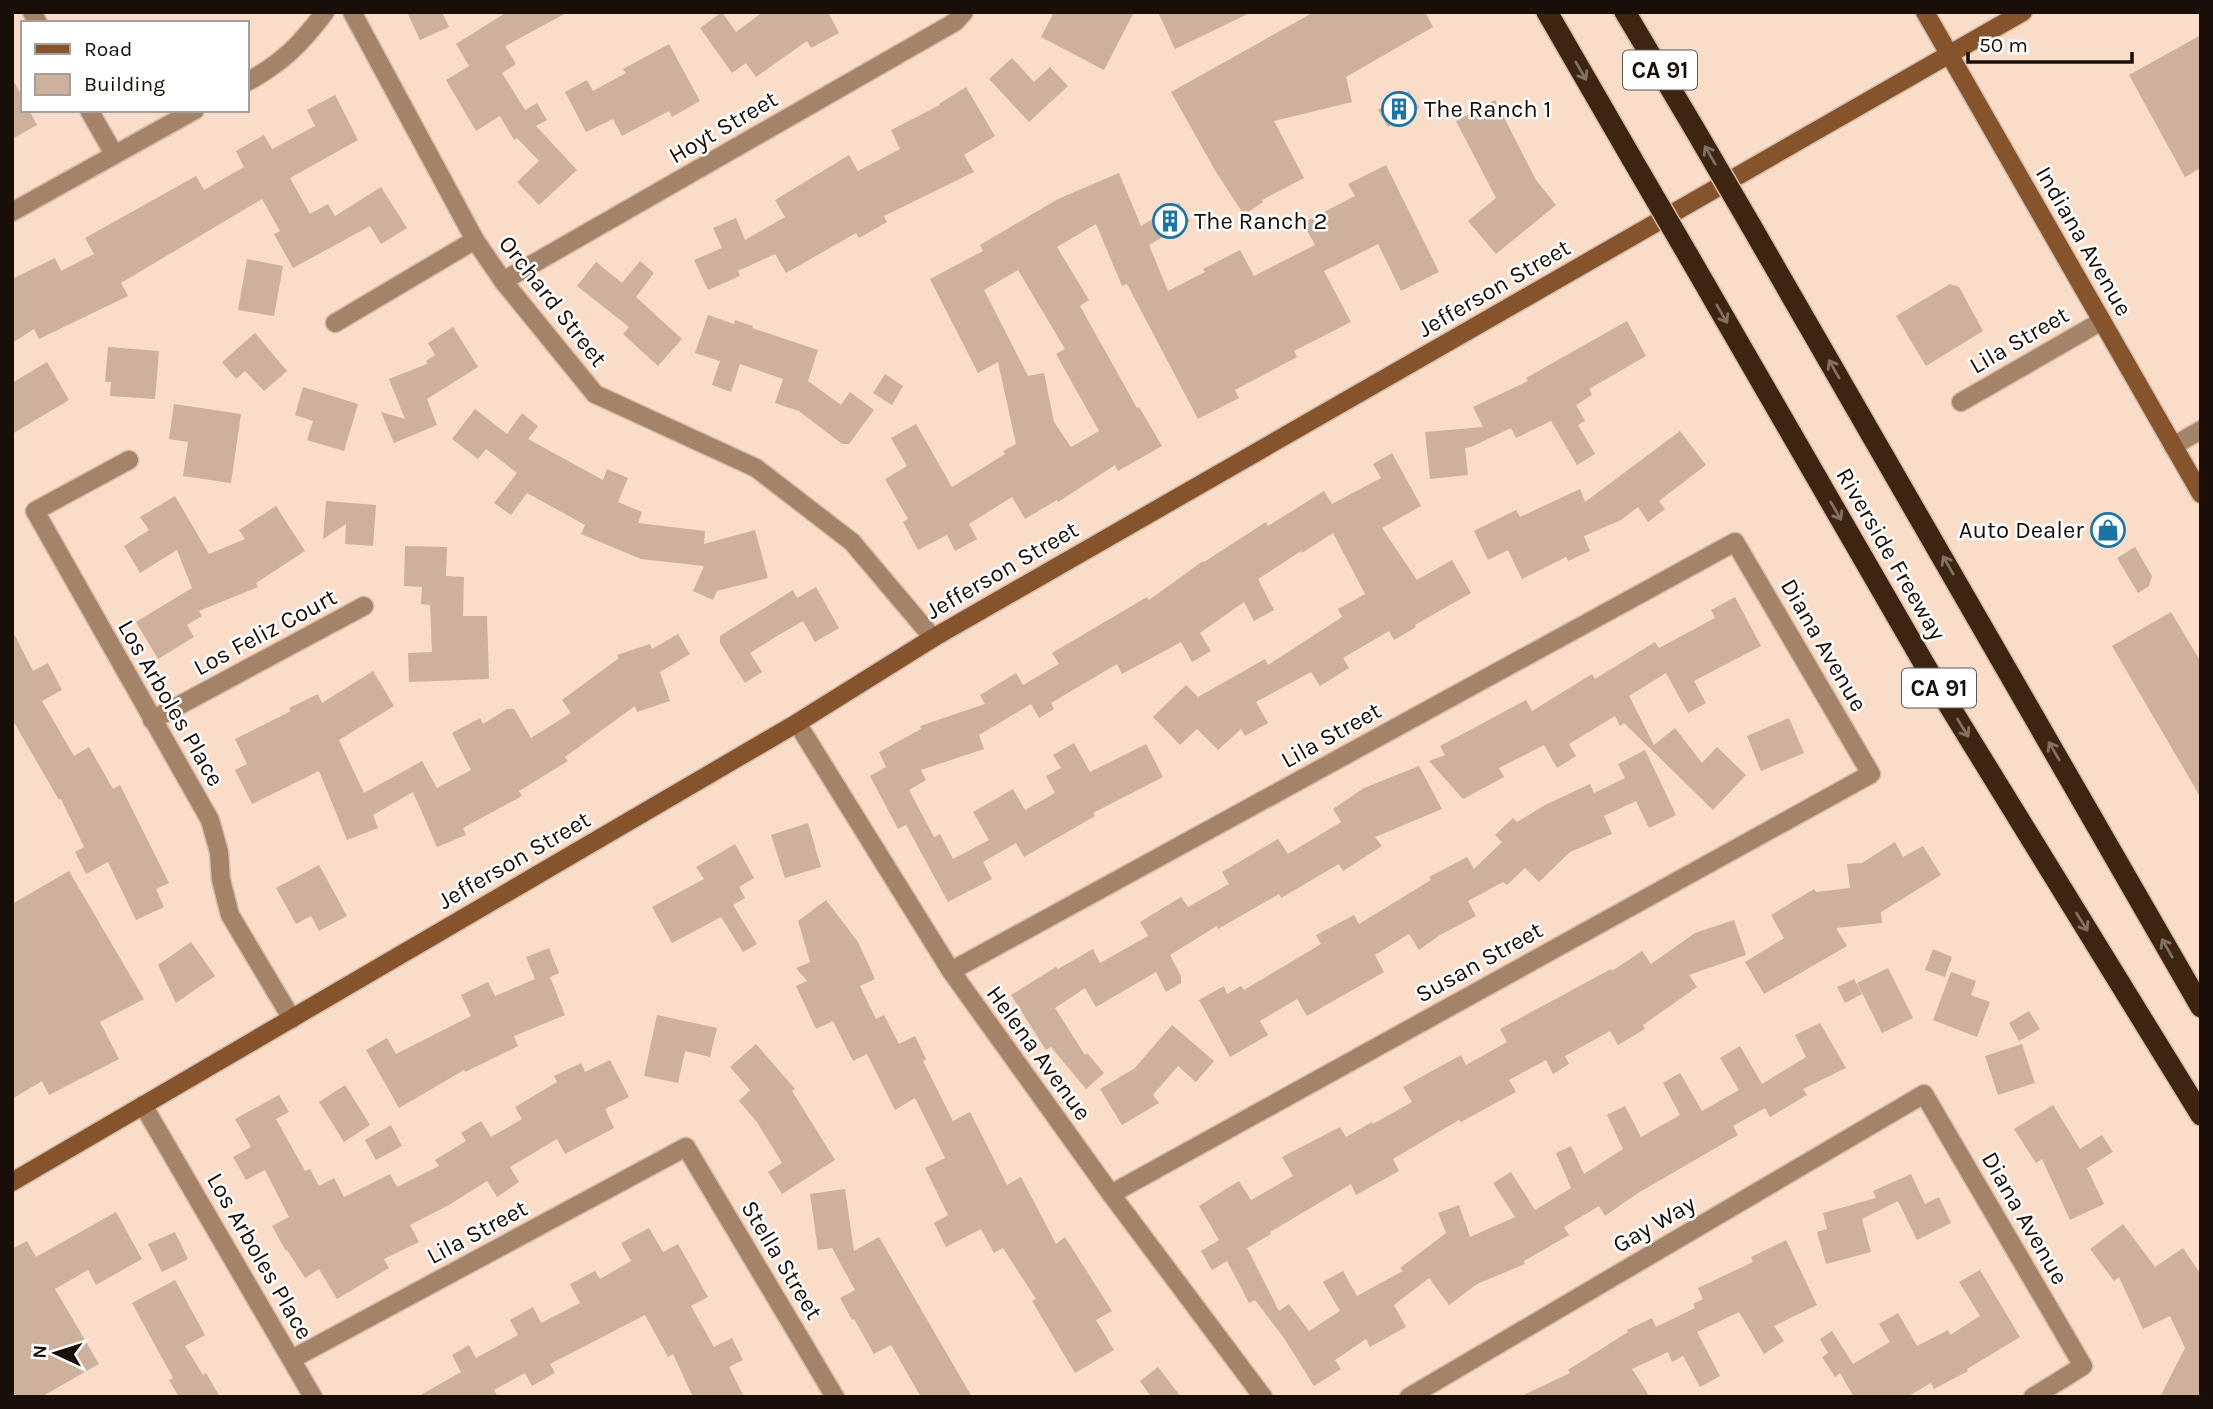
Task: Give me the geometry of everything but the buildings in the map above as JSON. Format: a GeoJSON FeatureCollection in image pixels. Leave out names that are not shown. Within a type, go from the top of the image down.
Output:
{"type":"FeatureCollection","features":[{"type":"Feature","properties":{"kind":"highway","name":"Riverside Freeway"},"geometry":{"type":"LineString","coordinates":[[1547,12],[1937,686],[2201,1115]]}},
{"type":"Feature","properties":{"kind":"highway","name":"Riverside Freeway"},"geometry":{"type":"LineString","coordinates":[[1625,12],[1750,223],[2201,1007]]}},
{"type":"Feature","properties":{"kind":"street"},"geometry":{"type":"LineString","coordinates":[[248,81],[271,69],[291,53],[325,12]]}},
{"type":"Feature","properties":{"kind":"street","name":"Orchard Street"},"geometry":{"type":"LineString","coordinates":[[352,12],[475,240],[503,281],[595,394],[757,468],[852,542],[933,638]]}},
{"type":"Feature","properties":{"kind":"street","name":"Hoyt Street"},"geometry":{"type":"LineString","coordinates":[[503,281],[955,22],[964,12]]}},
{"type":"Feature","properties":{"kind":"street","name":"Indiana Avenue"},"geometry":{"type":"LineString","coordinates":[[1925,12],[2201,494]]}},
{"type":"Feature","properties":{"kind":"street","name":"Jefferson Street"},"geometry":{"type":"LineString","coordinates":[[12,1182],[797,723],[933,638],[2023,12]]}},
{"type":"Feature","properties":{"kind":"street"},"geometry":{"type":"LineString","coordinates":[[90,112],[114,154]]}},
{"type":"Feature","properties":{"kind":"street"},"geometry":{"type":"LineString","coordinates":[[12,212],[191,112]]}},
{"type":"Feature","properties":{"kind":"street"},"geometry":{"type":"LineString","coordinates":[[335,323],[475,240]]}},
{"type":"Feature","properties":{"kind":"street","name":"Lila Street"},"geometry":{"type":"LineString","coordinates":[[1961,402],[2102,321]]}},
{"type":"Feature","properties":{"kind":"street"},"geometry":{"type":"LineString","coordinates":[[2174,446],[2201,430]]}},
{"type":"Feature","properties":{"kind":"street","name":"Los Arboles Place"},"geometry":{"type":"LineString","coordinates":[[128,460],[35,511],[210,820],[219,852],[221,880],[230,915],[292,1019]]}},
{"type":"Feature","properties":{"kind":"street","name":"Lila Street"},"geometry":{"type":"LineString","coordinates":[[951,971],[1735,542]]}},
{"type":"Feature","properties":{"kind":"street","name":"Diana Avenue"},"geometry":{"type":"LineString","coordinates":[[1735,542],[1871,774]]}},
{"type":"Feature","properties":{"kind":"street","name":"Los Feliz Court"},"geometry":{"type":"LineString","coordinates":[[152,720],[364,606]]}},
{"type":"Feature","properties":{"kind":"street","name":"Helena Avenue"},"geometry":{"type":"LineString","coordinates":[[797,723],[951,971],[1111,1194],[1263,1397]]}},
{"type":"Feature","properties":{"kind":"street","name":"Susan Street"},"geometry":{"type":"LineString","coordinates":[[1111,1194],[1871,774]]}},
{"type":"Feature","properties":{"kind":"street","name":"Diana Avenue"},"geometry":{"type":"LineString","coordinates":[[1924,1094],[2083,1366],[2033,1397]]}},
{"type":"Feature","properties":{"kind":"street","name":"Gay Way"},"geometry":{"type":"LineString","coordinates":[[1409,1397],[1924,1094]]}},
{"type":"Feature","properties":{"kind":"street","name":"Los Arboles Place"},"geometry":{"type":"LineString","coordinates":[[143,1105],[313,1397]]}},
{"type":"Feature","properties":{"kind":"street","name":"Lila Street"},"geometry":{"type":"LineString","coordinates":[[292,1359],[686,1147]]}},
{"type":"Feature","properties":{"kind":"street","name":"Stella Street"},"geometry":{"type":"LineString","coordinates":[[686,1147],[835,1397]]}},
{"type":"Feature","properties":{"kind":"place","name":"The Ranch 1"},"geometry":{"type":"Point","coordinates":[1399,109]}},
{"type":"Feature","properties":{"kind":"place","name":"The Ranch 2"},"geometry":{"type":"Point","coordinates":[1170,221]}},
{"type":"Feature","properties":{"kind":"place","name":"Auto Dealer"},"geometry":{"type":"Point","coordinates":[2108,530]}}]}
